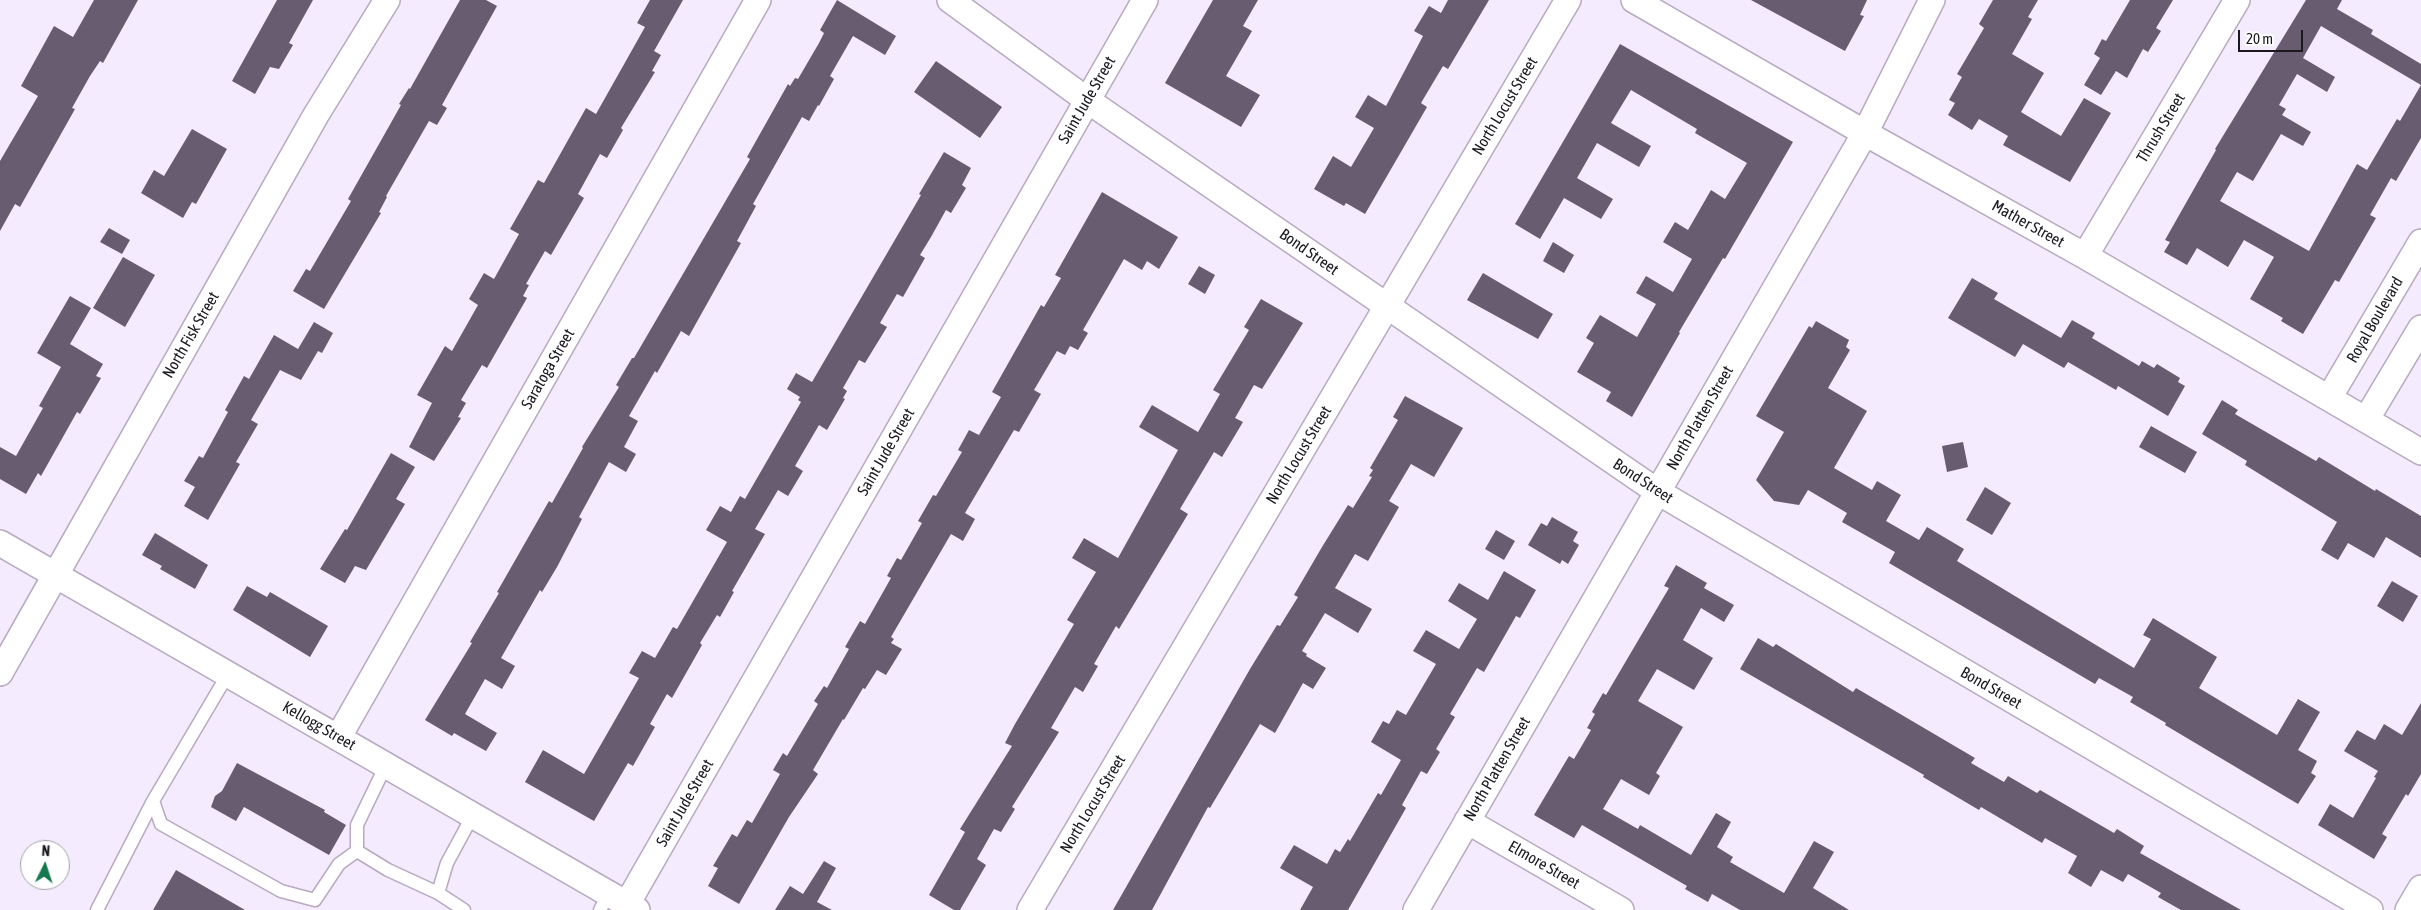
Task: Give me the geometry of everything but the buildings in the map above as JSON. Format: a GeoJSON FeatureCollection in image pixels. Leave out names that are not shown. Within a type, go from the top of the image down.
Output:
{"type":"FeatureCollection","features":[{"type":"Feature","properties":{"kind":"street","name":"North Fisk Street"},"geometry":{"type":"LineString","coordinates":[[0,673],[316,115],[387,0]]}},
{"type":"Feature","properties":{"kind":"street","name":"Saratoga Street"},"geometry":{"type":"LineString","coordinates":[[338,738],[758,0]]}},
{"type":"Feature","properties":{"kind":"street","name":"Bond Street"},"geometry":{"type":"LineString","coordinates":[[950,0],[1087,100],[1658,492],[2370,910]]}},
{"type":"Feature","properties":{"kind":"street","name":"Saint Jude Street"},"geometry":{"type":"LineString","coordinates":[[618,904],[1145,0]]}},
{"type":"Feature","properties":{"kind":"street","name":"North Locust Street"},"geometry":{"type":"LineString","coordinates":[[1030,910],[1568,0]]}},
{"type":"Feature","properties":{"kind":"street","name":"Mather Street"},"geometry":{"type":"LineString","coordinates":[[1634,0],[1865,133],[2085,256],[2421,452]]}},
{"type":"Feature","properties":{"kind":"street","name":"North Platten Street"},"geometry":{"type":"LineString","coordinates":[[1416,910],[1865,133],[1932,0]]}},
{"type":"Feature","properties":{"kind":"street","name":"Thrush Street"},"geometry":{"type":"LineString","coordinates":[[2085,256],[2237,0]]}},
{"type":"Feature","properties":{"kind":"street","name":"Royal Boulevard"},"geometry":{"type":"LineString","coordinates":[[2329,398],[2421,242]]}},
{"type":"Feature","properties":{"kind":"street"},"geometry":{"type":"LineString","coordinates":[[2366,420],[2421,328]]}},
{"type":"Feature","properties":{"kind":"street","name":"Kellogg Street"},"geometry":{"type":"LineString","coordinates":[[0,543],[473,815],[618,904]]}},
{"type":"Feature","properties":{"kind":"street","name":"Elmore Street"},"geometry":{"type":"LineString","coordinates":[[1467,821],[1621,910]]}},
{"type":"Feature","properties":{"kind":"street"},"geometry":{"type":"LineString","coordinates":[[2408,910],[2421,888]]}},
{"type":"Feature","properties":{"kind":"lane"},"geometry":{"type":"LineString","coordinates":[[97,910],[153,801],[228,674]]}},
{"type":"Feature","properties":{"kind":"lane"},"geometry":{"type":"LineString","coordinates":[[357,851],[356,825],[386,765]]}},
{"type":"Feature","properties":{"kind":"lane"},"geometry":{"type":"LineString","coordinates":[[153,801],[161,824],[281,891],[315,900],[339,864],[357,851]]}},
{"type":"Feature","properties":{"kind":"lane"},"geometry":{"type":"LineString","coordinates":[[438,893],[447,862],[473,815]]}},
{"type":"Feature","properties":{"kind":"lane"},"geometry":{"type":"LineString","coordinates":[[357,851],[388,870],[438,893],[464,910]]}}]}
